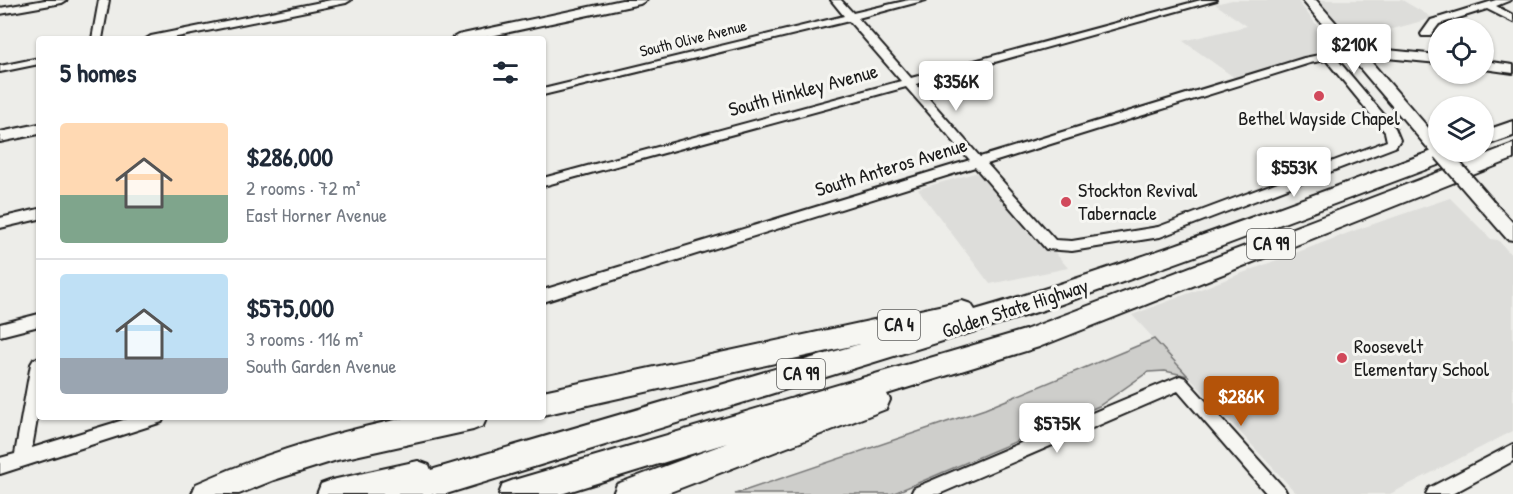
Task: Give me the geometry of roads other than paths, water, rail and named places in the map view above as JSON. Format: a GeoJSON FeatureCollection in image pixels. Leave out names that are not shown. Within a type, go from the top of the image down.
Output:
{"type":"FeatureCollection","features":[{"type":"Feature","properties":{"kind":"highway"},"geometry":{"type":"LineString","coordinates":[[1494,135],[1513,128]]}},
{"type":"Feature","properties":{"kind":"highway","name":"Golden State Highway"},"geometry":{"type":"LineString","coordinates":[[514,494],[1030,339],[1513,151]]}},
{"type":"Feature","properties":{"kind":"highway","name":"Golden State Highway"},"geometry":{"type":"LineString","coordinates":[[399,494],[1044,300],[1201,245],[1428,161]]}},
{"type":"Feature","properties":{"kind":"highway","name":"CA 4"},"geometry":{"type":"LineString","coordinates":[[546,402],[952,313],[1201,245]]}},
{"type":"Feature","properties":{"kind":"highway"},"geometry":{"type":"LineString","coordinates":[[628,494],[959,370],[1030,339]]}},
{"type":"Feature","properties":{"kind":"highway"},"geometry":{"type":"LineString","coordinates":[[207,494],[255,472],[306,454],[459,420]]}},
{"type":"Feature","properties":{"kind":"highway"},"geometry":{"type":"LineString","coordinates":[[332,494],[438,471],[454,477]]}},
{"type":"Feature","properties":{"kind":"main road"},"geometry":{"type":"LineString","coordinates":[[472,36],[640,0]]}},
{"type":"Feature","properties":{"kind":"main road"},"geometry":{"type":"LineString","coordinates":[[1309,0],[1428,136]]}},
{"type":"Feature","properties":{"kind":"main road"},"geometry":{"type":"LineString","coordinates":[[1355,51],[1428,58]]}},
{"type":"Feature","properties":{"kind":"main road"},"geometry":{"type":"LineString","coordinates":[[1494,66],[1513,69]]}},
{"type":"Feature","properties":{"kind":"main road"},"geometry":{"type":"LineString","coordinates":[[0,137],[36,130]]}},
{"type":"Feature","properties":{"kind":"main road"},"geometry":{"type":"LineString","coordinates":[[1450,162],[1513,234]]}},
{"type":"Feature","properties":{"kind":"street"},"geometry":{"type":"LineString","coordinates":[[0,11],[62,0]]}},
{"type":"Feature","properties":{"kind":"street"},"geometry":{"type":"LineString","coordinates":[[98,36],[104,0]]}},
{"type":"Feature","properties":{"kind":"street"},"geometry":{"type":"LineString","coordinates":[[166,36],[345,0]]}},
{"type":"Feature","properties":{"kind":"street"},"geometry":{"type":"LineString","coordinates":[[836,0],[1052,245],[1072,246],[1160,232],[1391,144],[1394,140],[1391,131],[1328,55]]}},
{"type":"Feature","properties":{"kind":"street","name":"South Olive Avenue"},"geometry":{"type":"LineString","coordinates":[[546,91],[921,0]]}},
{"type":"Feature","properties":{"kind":"street","name":"South Hinkley Avenue"},"geometry":{"type":"LineString","coordinates":[[546,181],[1212,0]]}},
{"type":"Feature","properties":{"kind":"street"},"geometry":{"type":"LineString","coordinates":[[1426,34],[1435,22],[1506,0]]}},
{"type":"Feature","properties":{"kind":"street"},"geometry":{"type":"LineString","coordinates":[[1488,6],[1513,20]]}},
{"type":"Feature","properties":{"kind":"street","name":"South Anteros Avenue"},"geometry":{"type":"LineString","coordinates":[[546,295],[1328,55],[1355,51]]}},
{"type":"Feature","properties":{"kind":"street"},"geometry":{"type":"LineString","coordinates":[[0,69],[36,62]]}},
{"type":"Feature","properties":{"kind":"street"},"geometry":{"type":"LineString","coordinates":[[0,223],[36,215]]}},
{"type":"Feature","properties":{"kind":"street"},"geometry":{"type":"LineString","coordinates":[[0,330],[36,321]]}},
{"type":"Feature","properties":{"kind":"street"},"geometry":{"type":"LineString","coordinates":[[21,459],[36,380]]}},
{"type":"Feature","properties":{"kind":"street"},"geometry":{"type":"LineString","coordinates":[[920,494],[1180,383],[1278,494]]}},
{"type":"Feature","properties":{"kind":"street"},"geometry":{"type":"LineString","coordinates":[[0,466],[146,420]]}},
{"type":"Feature","properties":{"kind":"street"},"geometry":{"type":"LineString","coordinates":[[1435,494],[1513,452]]}},
{"type":"Feature","properties":{"kind":"place","name":"Bethel Wayside Chapel"},"geometry":{"type":"Point","coordinates":[1319,96]}},
{"type":"Feature","properties":{"kind":"place","name":"Stockton Revival Tabernacle"},"geometry":{"type":"Point","coordinates":[1066,202]}},
{"type":"Feature","properties":{"kind":"place","name":"Roosevelt Elementary School"},"geometry":{"type":"Point","coordinates":[1342,358]}}]}
